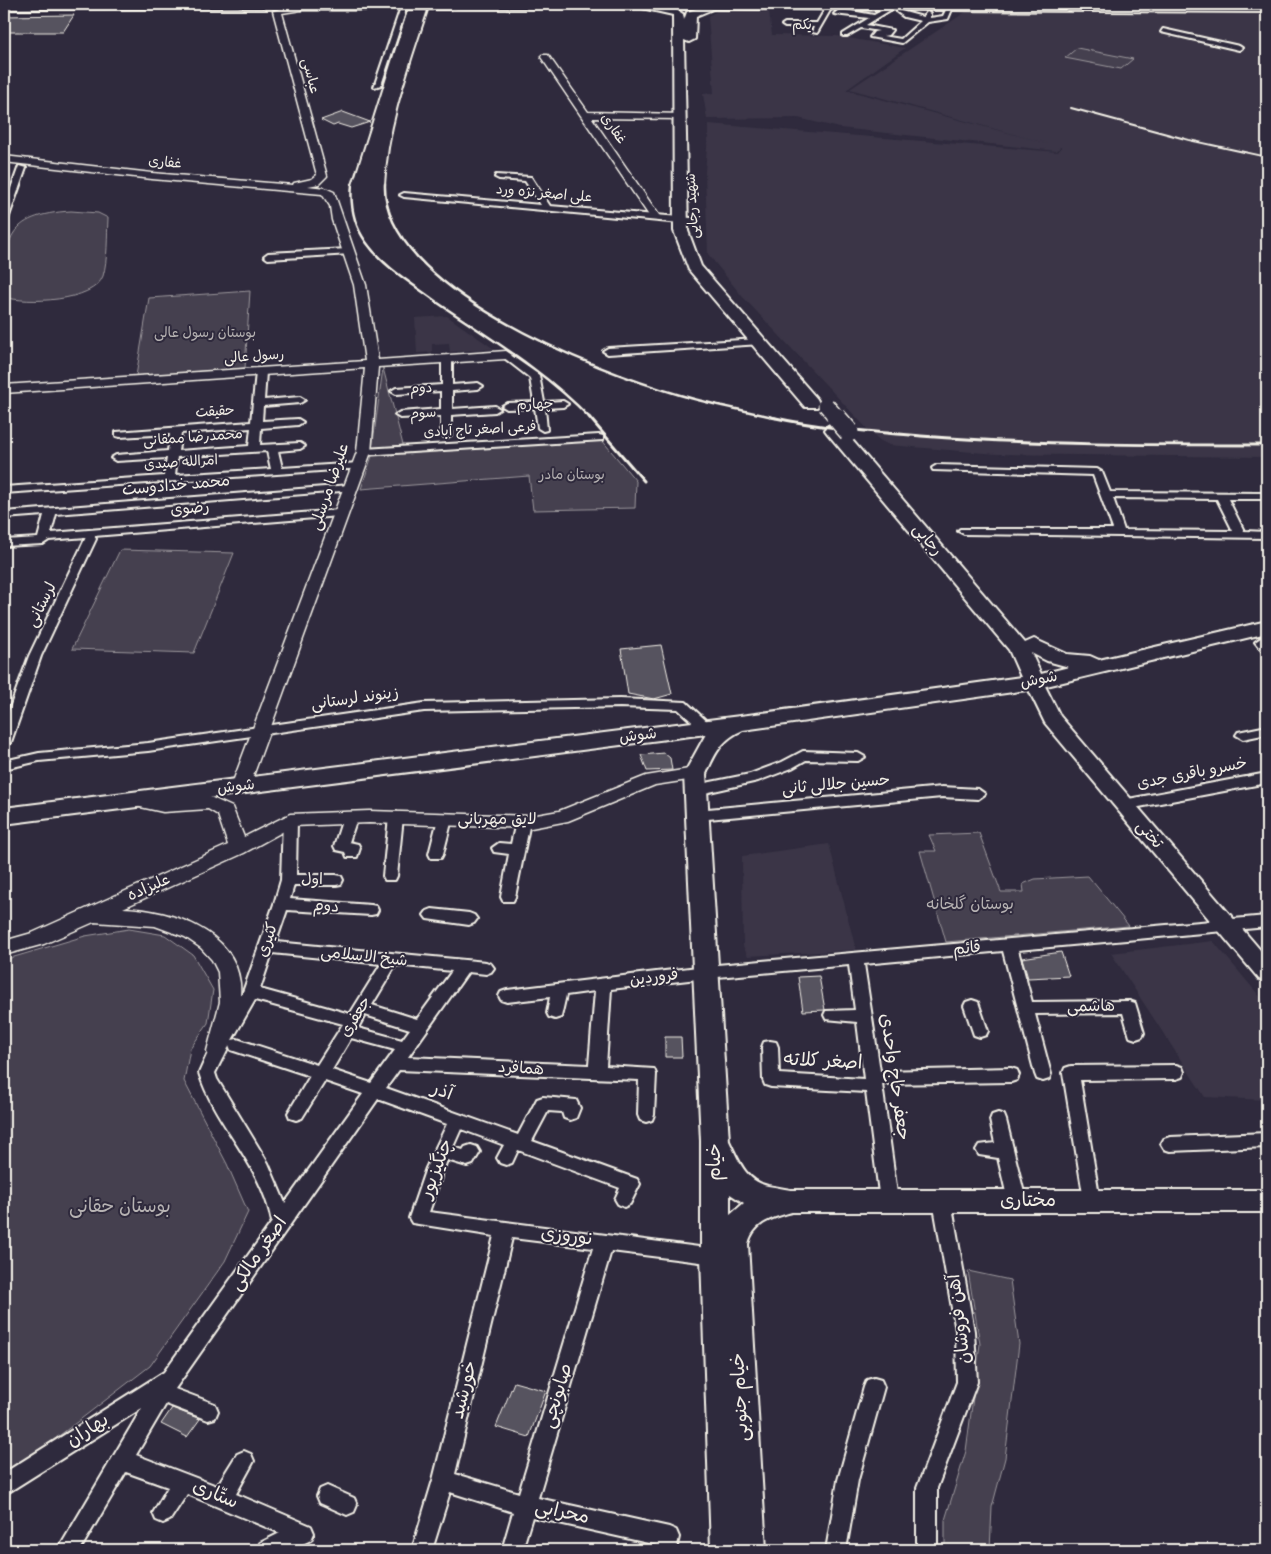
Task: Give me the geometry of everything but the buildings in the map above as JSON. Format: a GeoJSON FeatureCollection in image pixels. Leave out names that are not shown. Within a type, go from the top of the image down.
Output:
{"type":"FeatureCollection","features":[{"type":"Feature","properties":{"kind":"highway"},"geometry":{"type":"LineString","coordinates":[[4,6],[248,6],[306,4]]}},
{"type":"Feature","properties":{"kind":"highway"},"geometry":{"type":"LineString","coordinates":[[350,4],[447,4],[448,7],[715,6],[835,11],[1046,6],[1267,9]]}},
{"type":"Feature","properties":{"kind":"main road"},"geometry":{"type":"LineString","coordinates":[[652,6],[676,11],[684,20],[696,10],[715,6]]}},
{"type":"Feature","properties":{"kind":"main road","name":"شهید رجایی"},"geometry":{"type":"LineString","coordinates":[[684,20],[680,116],[686,221],[705,267],[818,404]]}},
{"type":"Feature","properties":{"kind":"main road","name":"شهید رجایی"},"geometry":{"type":"LineString","coordinates":[[684,20],[686,221],[684,244],[694,267],[758,342],[818,404]]}},
{"type":"Feature","properties":{"kind":"main road","name":"رجایی"},"geometry":{"type":"LineString","coordinates":[[818,404],[1038,670]]}},
{"type":"Feature","properties":{"kind":"main road","name":"شوش"},"geometry":{"type":"LineString","coordinates":[[4,816],[748,722],[1038,670],[1118,662],[1265,639]]}},
{"type":"Feature","properties":{"kind":"main road"},"geometry":{"type":"LineString","coordinates":[[1038,670],[1048,655],[1060,660],[1078,662],[1118,662]]}},
{"type":"Feature","properties":{"kind":"main road","name":"تختی"},"geometry":{"type":"LineString","coordinates":[[1038,670],[1052,719],[1267,973]]}},
{"type":"Feature","properties":{"kind":"main road"},"geometry":{"type":"LineString","coordinates":[[696,782],[704,752],[718,734],[728,727],[748,722]]}},
{"type":"Feature","properties":{"kind":"main road","name":"خیام"},"geometry":{"type":"LineString","coordinates":[[696,782],[715,1141],[724,1250],[728,1550]]}},
{"type":"Feature","properties":{"kind":"main road"},"geometry":{"type":"LineString","coordinates":[[715,1141],[728,1170],[742,1190],[759,1197],[788,1201]]}},
{"type":"Feature","properties":{"kind":"main road","name":"خیام"},"geometry":{"type":"LineString","coordinates":[[724,1250],[741,1221],[753,1212],[788,1201]]}},
{"type":"Feature","properties":{"kind":"main road","name":"مختاری"},"geometry":{"type":"LineString","coordinates":[[788,1201],[1267,1202]]}},
{"type":"Feature","properties":{"kind":"main road","name":"خیام جنوبی"},"geometry":{"type":"LineString","coordinates":[[724,1250],[749,1550]]}},
{"type":"Feature","properties":{"kind":"street"},"geometry":{"type":"LineString","coordinates":[[248,6],[277,11],[301,7],[404,5],[377,85]]}},
{"type":"Feature","properties":{"kind":"street"},"geometry":{"type":"LineString","coordinates":[[862,24],[901,25],[943,20],[946,18],[950,8]]}},
{"type":"Feature","properties":{"kind":"street"},"geometry":{"type":"LineString","coordinates":[[845,35],[875,17],[895,9],[921,24]]}},
{"type":"Feature","properties":{"kind":"street","name":"عباسی"},"geometry":{"type":"LineString","coordinates":[[226,183],[295,185],[315,182],[322,176],[277,11]]}},
{"type":"Feature","properties":{"kind":"street"},"geometry":{"type":"LineString","coordinates":[[814,34],[819,25],[835,11],[875,17]]}},
{"type":"Feature","properties":{"kind":"street"},"geometry":{"type":"LineString","coordinates":[[910,17],[886,34],[876,32],[872,36],[902,41],[921,24],[927,11]]}},
{"type":"Feature","properties":{"kind":"street"},"geometry":{"type":"LineString","coordinates":[[862,24],[890,31]]}},
{"type":"Feature","properties":{"kind":"street","name":"یکم"},"geometry":{"type":"LineString","coordinates":[[785,25],[819,25]]}},
{"type":"Feature","properties":{"kind":"street"},"geometry":{"type":"LineString","coordinates":[[798,25],[799,34]]}},
{"type":"Feature","properties":{"kind":"street"},"geometry":{"type":"LineString","coordinates":[[1163,31],[1239,48]]}},
{"type":"Feature","properties":{"kind":"street","name":"غفاری"},"geometry":{"type":"LineString","coordinates":[[545,57],[656,218]]}},
{"type":"Feature","properties":{"kind":"street"},"geometry":{"type":"LineString","coordinates":[[586,115],[680,116]]}},
{"type":"Feature","properties":{"kind":"street","name":"غفاری"},"geometry":{"type":"LineString","coordinates":[[4,159],[226,183],[325,191]]}},
{"type":"Feature","properties":{"kind":"street"},"geometry":{"type":"LineString","coordinates":[[4,219],[22,168]]}},
{"type":"Feature","properties":{"kind":"street"},"geometry":{"type":"LineString","coordinates":[[498,177],[528,179],[546,208]]}},
{"type":"Feature","properties":{"kind":"street","name":"علیرضا مرسلی"},"geometry":{"type":"LineString","coordinates":[[240,787],[339,513],[362,459],[372,364],[360,285],[337,220],[335,206],[330,194],[325,191]]}},
{"type":"Feature","properties":{"kind":"street","name":"علی اصغر نژه ورد"},"geometry":{"type":"LineString","coordinates":[[404,195],[686,221]]}},
{"type":"Feature","properties":{"kind":"street"},"geometry":{"type":"LineString","coordinates":[[268,256],[348,252]]}},
{"type":"Feature","properties":{"kind":"street"},"geometry":{"type":"LineString","coordinates":[[608,351],[758,342]]}},
{"type":"Feature","properties":{"kind":"street"},"geometry":{"type":"LineString","coordinates":[[506,355],[535,377],[543,428]]}},
{"type":"Feature","properties":{"kind":"street","name":"رسول عالی"},"geometry":{"type":"LineString","coordinates":[[4,389],[506,355]]}},
{"type":"Feature","properties":{"kind":"street"},"geometry":{"type":"LineString","coordinates":[[446,435],[447,359]]}},
{"type":"Feature","properties":{"kind":"street"},"geometry":{"type":"LineString","coordinates":[[254,449],[261,372]]}},
{"type":"Feature","properties":{"kind":"street"},"geometry":{"type":"LineString","coordinates":[[446,387],[478,386]]}},
{"type":"Feature","properties":{"kind":"street","name":"دوم"},"geometry":{"type":"LineString","coordinates":[[396,391],[446,387]]}},
{"type":"Feature","properties":{"kind":"street"},"geometry":{"type":"LineString","coordinates":[[258,403],[300,400]]}},
{"type":"Feature","properties":{"kind":"street","name":"چهارم"},"geometry":{"type":"LineString","coordinates":[[507,406],[563,404]]}},
{"type":"Feature","properties":{"kind":"street","name":"چهارم"},"geometry":{"type":"LineString","coordinates":[[446,412],[494,409]]}},
{"type":"Feature","properties":{"kind":"street","name":"سوم"},"geometry":{"type":"LineString","coordinates":[[400,415],[446,412]]}},
{"type":"Feature","properties":{"kind":"street","name":"حقیقت"},"geometry":{"type":"LineString","coordinates":[[120,434],[298,422]]}},
{"type":"Feature","properties":{"kind":"street"},"geometry":{"type":"LineString","coordinates":[[169,479],[176,429]]}},
{"type":"Feature","properties":{"kind":"street","name":"فرعی اصغر تاج آبادی"},"geometry":{"type":"LineString","coordinates":[[362,459],[598,438]]}},
{"type":"Feature","properties":{"kind":"street"},"geometry":{"type":"LineString","coordinates":[[277,472],[272,448],[300,446]]}},
{"type":"Feature","properties":{"kind":"street","name":"محمدرضا ممقانی"},"geometry":{"type":"LineString","coordinates":[[116,458],[272,448]]}},
{"type":"Feature","properties":{"kind":"street","name":"امرالله صیدی"},"geometry":{"type":"LineString","coordinates":[[4,490],[277,472],[362,459]]}},
{"type":"Feature","properties":{"kind":"street"},"geometry":{"type":"LineString","coordinates":[[937,468],[1097,472],[1120,533]]}},
{"type":"Feature","properties":{"kind":"street","name":"محمد خدادوست"},"geometry":{"type":"LineString","coordinates":[[4,515],[350,488]]}},
{"type":"Feature","properties":{"kind":"street"},"geometry":{"type":"LineString","coordinates":[[1106,494],[1267,496]]}},
{"type":"Feature","properties":{"kind":"street"},"geometry":{"type":"LineString","coordinates":[[1221,496],[1240,534]]}},
{"type":"Feature","properties":{"kind":"street"},"geometry":{"type":"LineString","coordinates":[[44,537],[51,512]]}},
{"type":"Feature","properties":{"kind":"street","name":"رضوی"},"geometry":{"type":"LineString","coordinates":[[4,544],[43,541],[44,537],[339,513]]}},
{"type":"Feature","properties":{"kind":"street"},"geometry":{"type":"LineString","coordinates":[[964,531],[1267,535]]}},
{"type":"Feature","properties":{"kind":"street","name":"لرستانی"},"geometry":{"type":"LineString","coordinates":[[4,742],[35,656],[90,539]]}},
{"type":"Feature","properties":{"kind":"street","name":"زینوند لرستانی"},"geometry":{"type":"LineString","coordinates":[[4,766],[39,757],[148,747],[424,707],[620,703],[682,706],[706,727]]}},
{"type":"Feature","properties":{"kind":"street"},"geometry":{"type":"LineString","coordinates":[[1243,735],[1266,732]]}},
{"type":"Feature","properties":{"kind":"street"},"geometry":{"type":"LineString","coordinates":[[696,782],[766,774],[787,765],[803,755],[858,757]]}},
{"type":"Feature","properties":{"kind":"street","name":"خسرو باقری جدی"},"geometry":{"type":"LineString","coordinates":[[1123,805],[1267,778]]}},
{"type":"Feature","properties":{"kind":"street","name":"لایق مهربانی"},"geometry":{"type":"LineString","coordinates":[[290,820],[396,817],[523,822],[562,817],[652,780],[696,782]]}},
{"type":"Feature","properties":{"kind":"street","name":"حسین جلالی ثانی"},"geometry":{"type":"LineString","coordinates":[[698,815],[942,792],[978,794]]}},
{"type":"Feature","properties":{"kind":"street"},"geometry":{"type":"LineString","coordinates":[[134,800],[163,806],[210,803],[226,811],[238,848]]}},
{"type":"Feature","properties":{"kind":"street"},"geometry":{"type":"LineString","coordinates":[[390,876],[396,817]]}},
{"type":"Feature","properties":{"kind":"street"},"geometry":{"type":"LineString","coordinates":[[350,818],[341,846],[353,848],[352,853]]}},
{"type":"Feature","properties":{"kind":"street"},"geometry":{"type":"LineString","coordinates":[[436,854],[445,819]]}},
{"type":"Feature","properties":{"kind":"street","name":"علیزاده"},"geometry":{"type":"LineString","coordinates":[[4,948],[37,939],[82,919],[238,848],[290,820]]}},
{"type":"Feature","properties":{"kind":"street","name":"کثیری"},"geometry":{"type":"LineString","coordinates":[[217,1051],[251,993],[288,880],[290,820]]}},
{"type":"Feature","properties":{"kind":"street"},"geometry":{"type":"LineString","coordinates":[[508,898],[523,822]]}},
{"type":"Feature","properties":{"kind":"street"},"geometry":{"type":"LineString","coordinates":[[499,848],[518,849]]}},
{"type":"Feature","properties":{"kind":"street","name":"اول"},"geometry":{"type":"LineString","coordinates":[[288,880],[336,880]]}},
{"type":"Feature","properties":{"kind":"street","name":"دوم"},"geometry":{"type":"LineString","coordinates":[[280,904],[371,910]]}},
{"type":"Feature","properties":{"kind":"street"},"geometry":{"type":"LineString","coordinates":[[82,919],[117,914],[170,922],[185,929],[211,946],[228,972],[228,1017],[208,1073],[210,1082],[269,1177],[281,1224]]}},
{"type":"Feature","properties":{"kind":"street"},"geometry":{"type":"LineString","coordinates":[[432,914],[469,919]]}},
{"type":"Feature","properties":{"kind":"street","name":"قائم"},"geometry":{"type":"LineString","coordinates":[[706,972],[1267,922]]}},
{"type":"Feature","properties":{"kind":"street"},"geometry":{"type":"LineString","coordinates":[[1009,946],[1043,1074]]}},
{"type":"Feature","properties":{"kind":"street","name":"شیخ الاسلامی"},"geometry":{"type":"LineString","coordinates":[[265,947],[486,968]]}},
{"type":"Feature","properties":{"kind":"street","name":"جعفر حاج واحدی"},"geometry":{"type":"LineString","coordinates":[[856,959],[889,1201]]}},
{"type":"Feature","properties":{"kind":"street","name":"جعفری"},"geometry":{"type":"LineString","coordinates":[[320,1074],[392,960]]}},
{"type":"Feature","properties":{"kind":"street","name":"اصغر مالکی"},"geometry":{"type":"LineString","coordinates":[[68,1550],[124,1461],[167,1386],[463,967]]}},
{"type":"Feature","properties":{"kind":"street","name":"فروردین"},"geometry":{"type":"LineString","coordinates":[[507,996],[706,972]]}},
{"type":"Feature","properties":{"kind":"street"},"geometry":{"type":"LineString","coordinates":[[597,1072],[603,985]]}},
{"type":"Feature","properties":{"kind":"street"},"geometry":{"type":"LineString","coordinates":[[554,1013],[559,990]]}},
{"type":"Feature","properties":{"kind":"street"},"geometry":{"type":"LineString","coordinates":[[251,993],[354,1020],[421,1026]]}},
{"type":"Feature","properties":{"kind":"street"},"geometry":{"type":"LineString","coordinates":[[972,1006],[980,1031]]}},
{"type":"Feature","properties":{"kind":"street","name":"هاشمی"},"geometry":{"type":"LineString","coordinates":[[1026,1008],[1128,1007],[1136,1033]]}},
{"type":"Feature","properties":{"kind":"street"},"geometry":{"type":"LineString","coordinates":[[832,1015],[864,1016]]}},
{"type":"Feature","properties":{"kind":"street"},"geometry":{"type":"LineString","coordinates":[[354,1020],[406,1047]]}},
{"type":"Feature","properties":{"kind":"street","name":"آذر"},"geometry":{"type":"LineString","coordinates":[[237,1045],[320,1074],[375,1090],[518,1142],[628,1191]]}},
{"type":"Feature","properties":{"kind":"street","name":"اصغر کلاته"},"geometry":{"type":"LineString","coordinates":[[770,1047],[771,1080],[873,1082],[1010,1075]]}},
{"type":"Feature","properties":{"kind":"street","name":"همافرد"},"geometry":{"type":"LineString","coordinates":[[394,1063],[648,1074],[646,1115]]}},
{"type":"Feature","properties":{"kind":"street"},"geometry":{"type":"LineString","coordinates":[[1091,1201],[1070,1073],[1176,1072]]}},
{"type":"Feature","properties":{"kind":"street"},"geometry":{"type":"LineString","coordinates":[[296,1113],[320,1074]]}},
{"type":"Feature","properties":{"kind":"street"},"geometry":{"type":"LineString","coordinates":[[506,1158],[543,1104],[570,1105],[572,1108],[570,1113]]}},
{"type":"Feature","properties":{"kind":"street","name":"چنگیزپور"},"geometry":{"type":"LineString","coordinates":[[418,1218],[442,1151],[457,1120]]}},
{"type":"Feature","properties":{"kind":"street"},"geometry":{"type":"LineString","coordinates":[[998,1120],[1017,1201]]}},
{"type":"Feature","properties":{"kind":"street"},"geometry":{"type":"LineString","coordinates":[[1170,1144],[1267,1140]]}},
{"type":"Feature","properties":{"kind":"street"},"geometry":{"type":"LineString","coordinates":[[985,1150],[1006,1151]]}},
{"type":"Feature","properties":{"kind":"street"},"geometry":{"type":"LineString","coordinates":[[442,1151],[467,1159],[471,1152]]}},
{"type":"Feature","properties":{"kind":"street","name":"آهن فروشان"},"geometry":{"type":"LineString","coordinates":[[927,1550],[927,1488],[967,1382],[965,1331],[942,1201]]}},
{"type":"Feature","properties":{"kind":"street","name":"نوروزی"},"geometry":{"type":"LineString","coordinates":[[418,1218],[604,1242],[724,1250]]}},
{"type":"Feature","properties":{"kind":"street","name":"خورشید"},"geometry":{"type":"LineString","coordinates":[[422,1550],[443,1480],[506,1229]]}},
{"type":"Feature","properties":{"kind":"street","name":"صابونچی"},"geometry":{"type":"LineString","coordinates":[[512,1550],[604,1242]]}},
{"type":"Feature","properties":{"kind":"street"},"geometry":{"type":"LineString","coordinates":[[167,1386],[208,1411]]}},
{"type":"Feature","properties":{"kind":"street","name":"بهاران"},"geometry":{"type":"LineString","coordinates":[[4,1485],[167,1386]]}},
{"type":"Feature","properties":{"kind":"street"},"geometry":{"type":"LineString","coordinates":[[836,1550],[848,1480],[874,1387]]}},
{"type":"Feature","properties":{"kind":"street","name":"ستّاری"},"geometry":{"type":"LineString","coordinates":[[124,1461],[184,1482],[304,1533],[267,1550]]}},
{"type":"Feature","properties":{"kind":"street"},"geometry":{"type":"LineString","coordinates":[[222,1498],[244,1461]]}},
{"type":"Feature","properties":{"kind":"street","name":"محرابی"},"geometry":{"type":"LineString","coordinates":[[443,1480],[525,1506],[669,1537],[666,1550]]}},
{"type":"Feature","properties":{"kind":"street"},"geometry":{"type":"LineString","coordinates":[[163,1513],[184,1482]]}},
{"type":"Feature","properties":{"kind":"street"},"geometry":{"type":"LineString","coordinates":[[327,1496],[347,1505]]}},
{"type":"Feature","properties":{"kind":"shaded area"},"geometry":{"type":"Polygon","coordinates":[[[717,11],[769,11],[772,35],[837,36],[905,48],[846,90],[1053,145],[850,89],[967,11],[1267,13],[1267,457],[997,454],[889,445],[877,439],[742,296],[708,254],[705,172],[709,124],[1058,152],[1062,147],[1057,151],[840,128],[798,118],[707,119],[703,94],[714,93],[708,16],[717,11]]]}},
{"type":"Feature","properties":{"kind":"shaded area"},"geometry":{"type":"Polygon","coordinates":[[[447,316],[494,349],[450,352],[449,343],[432,344],[432,352],[417,353],[415,318],[447,316]]]}},
{"type":"Feature","properties":{"kind":"shaded area"},"geometry":{"type":"Polygon","coordinates":[[[829,844],[856,950],[748,956],[743,946],[742,856],[829,844]]]}},
{"type":"Feature","properties":{"kind":"shaded area"},"geometry":{"type":"Polygon","coordinates":[[[1213,941],[1267,1005],[1267,1100],[1205,1097],[1111,953],[1213,941]]]}},
{"type":"Feature","properties":{"kind":"green space"},"geometry":{"type":"Polygon","coordinates":[[[1077,48],[1133,59],[1121,69],[1065,58],[1077,48]]]}},
{"type":"Feature","properties":{"kind":"green space"},"geometry":{"type":"Polygon","coordinates":[[[71,211],[98,213],[108,218],[105,269],[97,285],[74,296],[58,299],[27,300],[4,297],[5,260],[13,234],[21,225],[33,218],[71,211]]]}},
{"type":"Feature","properties":{"kind":"green space","name":"بوستان رسول عالی"},"geometry":{"type":"Polygon","coordinates":[[[250,291],[245,368],[136,376],[149,298],[250,291]]]}},
{"type":"Feature","properties":{"kind":"green space"},"geometry":{"type":"Polygon","coordinates":[[[383,368],[403,445],[372,450],[383,368]]]}},
{"type":"Feature","properties":{"kind":"green space","name":"بوستان مادر"},"geometry":{"type":"Polygon","coordinates":[[[601,439],[636,481],[635,508],[533,510],[529,476],[361,489],[373,453],[601,439]]]}},
{"type":"Feature","properties":{"kind":"green space"},"geometry":{"type":"Polygon","coordinates":[[[120,550],[234,553],[194,653],[72,649],[120,550]]]}},
{"type":"Feature","properties":{"kind":"green space","name":"بوستان گلخانه"},"geometry":{"type":"Polygon","coordinates":[[[979,833],[1001,892],[1024,892],[1023,884],[1035,879],[1088,876],[1129,926],[946,942],[920,851],[936,851],[929,835],[979,833]]]}},
{"type":"Feature","properties":{"kind":"green space","name":"بوستان حقانی"},"geometry":{"type":"Polygon","coordinates":[[[129,929],[165,935],[193,955],[213,990],[208,1023],[190,1049],[184,1081],[227,1164],[248,1212],[225,1261],[150,1366],[47,1445],[4,1472],[4,960],[85,936],[129,929]]]}},
{"type":"Feature","properties":{"kind":"green space"},"geometry":{"type":"Polygon","coordinates":[[[968,1271],[1010,1280],[1019,1344],[1005,1458],[992,1507],[990,1550],[945,1550],[945,1520],[966,1451],[980,1344],[968,1271]]]}},
{"type":"Feature","properties":{"kind":"railway"},"geometry":{"type":"LineString","coordinates":[[352,185],[409,4]]}},
{"type":"Feature","properties":{"kind":"railway"},"geometry":{"type":"LineString","coordinates":[[385,184],[387,162],[396,116],[408,71],[430,4]]}},
{"type":"Feature","properties":{"kind":"railway"},"geometry":{"type":"LineString","coordinates":[[1071,108],[1189,140],[1267,157]]}},
{"type":"Feature","properties":{"kind":"railway"},"geometry":{"type":"LineString","coordinates":[[385,184],[393,222],[418,258],[455,290],[501,320],[550,346],[644,384],[704,402],[774,418]]}},
{"type":"Feature","properties":{"kind":"railway"},"geometry":{"type":"LineString","coordinates":[[352,185],[352,206],[355,221],[366,242],[381,260],[438,303],[537,371],[589,417]]}},
{"type":"Feature","properties":{"kind":"railway"},"geometry":{"type":"LineString","coordinates":[[589,417],[644,481]]}},
{"type":"Feature","properties":{"kind":"railway"},"geometry":{"type":"LineString","coordinates":[[774,418],[846,429],[964,439],[1094,444],[1267,445]]}}]}
